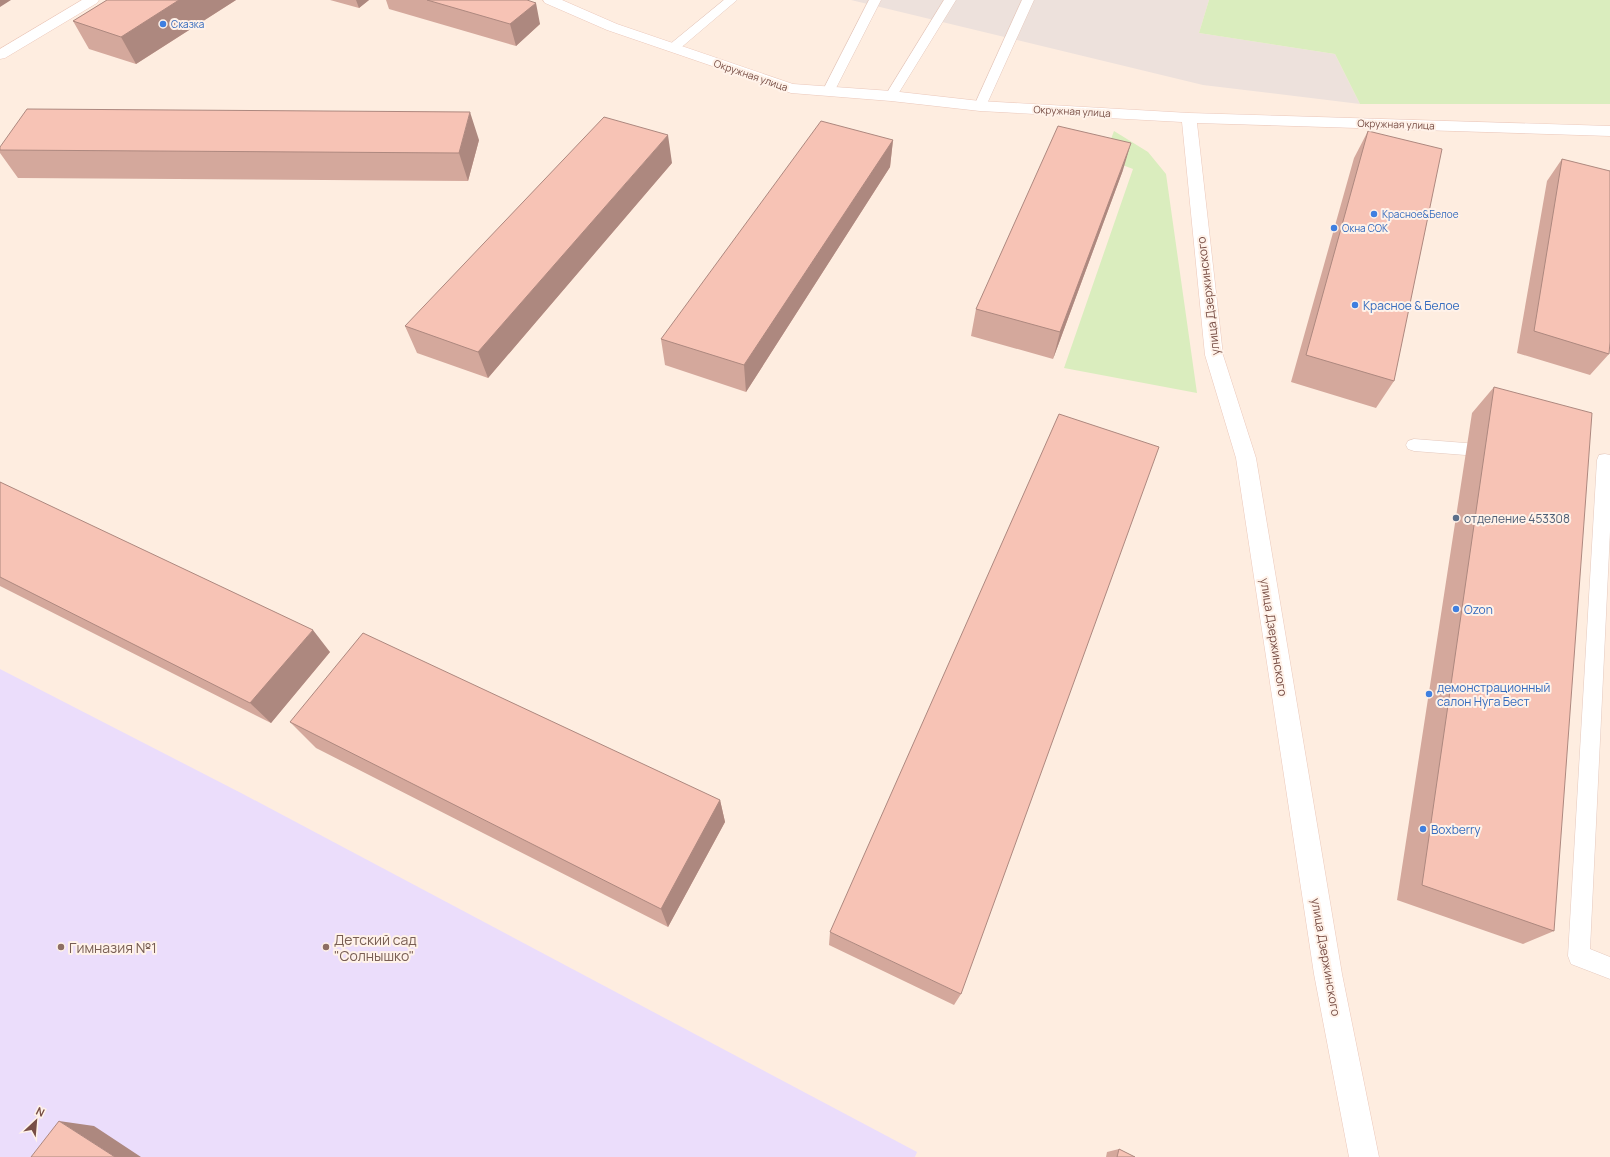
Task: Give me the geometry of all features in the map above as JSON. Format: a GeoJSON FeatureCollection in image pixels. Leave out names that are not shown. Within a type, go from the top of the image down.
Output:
{"type":"FeatureCollection","features":[{"type":"Feature","properties":{"kind":"street"},"geometry":{"type":"LineString","coordinates":[[0,55],[92,0]]}},
{"type":"Feature","properties":{"kind":"street","name":"Окружная улица"},"geometry":{"type":"LineString","coordinates":[[550,0],[612,27],[790,88],[891,96],[980,106],[1189,118],[1610,131]]}},
{"type":"Feature","properties":{"kind":"street","name":"улица Дзержинского"},"geometry":{"type":"LineString","coordinates":[[1189,118],[1214,355],[1246,458],[1328,974],[1364,1157]]}},
{"type":"Feature","properties":{"kind":"lane"},"geometry":{"type":"LineString","coordinates":[[673,48],[731,0]]}},
{"type":"Feature","properties":{"kind":"lane"},"geometry":{"type":"LineString","coordinates":[[828,92],[875,0]]}},
{"type":"Feature","properties":{"kind":"lane"},"geometry":{"type":"LineString","coordinates":[[891,96],[950,0]]}},
{"type":"Feature","properties":{"kind":"lane"},"geometry":{"type":"LineString","coordinates":[[980,106],[1028,0]]}},
{"type":"Feature","properties":{"kind":"lane"},"geometry":{"type":"LineString","coordinates":[[1414,445],[1509,452]]}},
{"type":"Feature","properties":{"kind":"lane"},"geometry":{"type":"LineString","coordinates":[[1601,460],[1579,956],[1610,968]]}},
{"type":"Feature","properties":{"kind":"shaded area"},"geometry":{"type":"Polygon","coordinates":[[[851,0],[1209,0],[1199,33],[1335,54],[1360,104],[1203,85],[851,0]]]}},
{"type":"Feature","properties":{"kind":"shaded area","name":"Детский сад \"Солнышко\""},"geometry":{"type":"Polygon","coordinates":[[[0,669],[243,794],[917,1152],[915,1157],[0,1157],[0,669]]]}},
{"type":"Feature","properties":{"kind":"green space"},"geometry":{"type":"Polygon","coordinates":[[[1209,0],[1610,0],[1610,104],[1360,104],[1335,54],[1199,33],[1209,0]]]}},
{"type":"Feature","properties":{"kind":"green space"},"geometry":{"type":"Polygon","coordinates":[[[1114,131],[1148,152],[1166,174],[1197,393],[1064,368],[1133,169],[1104,158],[1114,131]]]}},
{"type":"Feature","properties":{"kind":"building"},"geometry":{"type":"Polygon","coordinates":[[[107,0],[179,0],[121,37],[73,21],[107,0]]]}},
{"type":"Feature","properties":{"kind":"building"},"geometry":{"type":"Polygon","coordinates":[[[427,0],[527,0],[536,3],[510,24],[427,0]]]}},
{"type":"Feature","properties":{"kind":"building"},"geometry":{"type":"Polygon","coordinates":[[[27,109],[470,112],[459,153],[0,150],[0,147],[27,109]]]}},
{"type":"Feature","properties":{"kind":"building"},"geometry":{"type":"Polygon","coordinates":[[[604,117],[668,135],[478,352],[405,326],[604,117]]]}},
{"type":"Feature","properties":{"kind":"building"},"geometry":{"type":"Polygon","coordinates":[[[821,121],[893,140],[744,365],[661,339],[821,121]]]}},
{"type":"Feature","properties":{"kind":"building"},"geometry":{"type":"Polygon","coordinates":[[[1058,126],[1131,143],[1060,332],[976,309],[1058,126]]]}},
{"type":"Feature","properties":{"kind":"building","name":"Красное & Белое"},"geometry":{"type":"Polygon","coordinates":[[[1368,131],[1442,149],[1394,381],[1306,355],[1368,131]]]}},
{"type":"Feature","properties":{"kind":"building"},"geometry":{"type":"Polygon","coordinates":[[[1562,159],[1610,171],[1609,354],[1534,331],[1562,159]]]}},
{"type":"Feature","properties":{"kind":"building"},"geometry":{"type":"Polygon","coordinates":[[[1494,387],[1592,413],[1554,931],[1422,885],[1494,387]]]}},
{"type":"Feature","properties":{"kind":"building"},"geometry":{"type":"Polygon","coordinates":[[[1059,414],[1159,447],[961,994],[830,932],[1059,414]]]}},
{"type":"Feature","properties":{"kind":"building"},"geometry":{"type":"Polygon","coordinates":[[[0,482],[313,630],[250,703],[0,577],[0,482]]]}},
{"type":"Feature","properties":{"kind":"building"},"geometry":{"type":"Polygon","coordinates":[[[363,633],[720,800],[661,909],[290,722],[363,633]]]}},
{"type":"Feature","properties":{"kind":"building"},"geometry":{"type":"Polygon","coordinates":[[[59,1121],[115,1157],[31,1157],[59,1121]]]}},
{"type":"Feature","properties":{"kind":"building"},"geometry":{"type":"Polygon","coordinates":[[[1119,1149],[1135,1157],[1117,1157],[1119,1149]]]}},
{"type":"Feature","properties":{"kind":"place","name":"Сказка"},"geometry":{"type":"Point","coordinates":[163,24]}},
{"type":"Feature","properties":{"kind":"place","name":"Красное&Белое"},"geometry":{"type":"Point","coordinates":[1374,214]}},
{"type":"Feature","properties":{"kind":"place","name":"Окна СОК"},"geometry":{"type":"Point","coordinates":[1334,228]}},
{"type":"Feature","properties":{"kind":"place","name":"Красное & Белое"},"geometry":{"type":"Point","coordinates":[1355,305]}},
{"type":"Feature","properties":{"kind":"place","name":"отделение 453308"},"geometry":{"type":"Point","coordinates":[1456,518]}},
{"type":"Feature","properties":{"kind":"place","name":"Ozon"},"geometry":{"type":"Point","coordinates":[1456,609]}},
{"type":"Feature","properties":{"kind":"place","name":"демонстрационный салон Нуга Бест"},"geometry":{"type":"Point","coordinates":[1429,694]}},
{"type":"Feature","properties":{"kind":"place","name":"Boxberry"},"geometry":{"type":"Point","coordinates":[1423,829]}},
{"type":"Feature","properties":{"kind":"place","name":"Гимназия №1"},"geometry":{"type":"Point","coordinates":[61,947]}},
{"type":"Feature","properties":{"kind":"place","name":"Детский сад \"Солнышко\""},"geometry":{"type":"Point","coordinates":[326,947]}}]}
